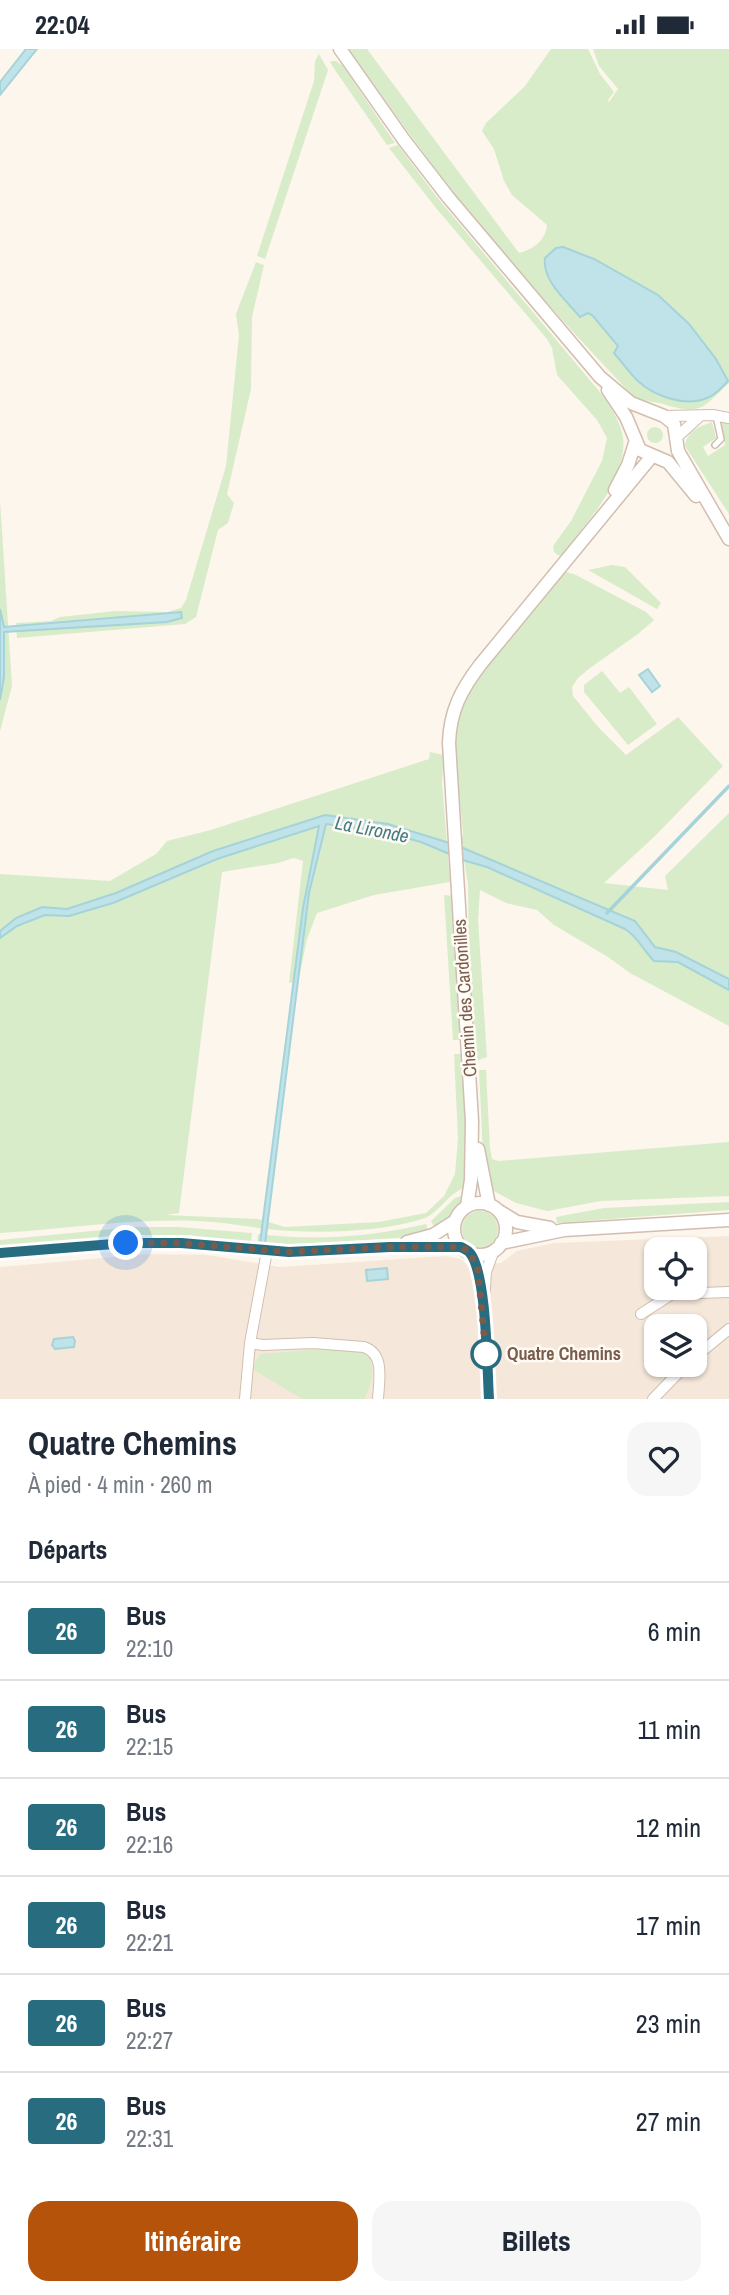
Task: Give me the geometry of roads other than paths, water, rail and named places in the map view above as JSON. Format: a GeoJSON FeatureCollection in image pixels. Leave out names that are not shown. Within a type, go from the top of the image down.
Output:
{"type":"FeatureCollection","features":[{"type":"Feature","properties":{"kind":"street"},"geometry":{"type":"LineString","coordinates":[[340,49],[448,197],[600,377],[626,417],[640,450],[668,462],[729,539]]}},
{"type":"Feature","properties":{"kind":"street"},"geometry":{"type":"LineString","coordinates":[[600,377],[631,403],[662,415],[674,424],[684,464],[720,526]]}},
{"type":"Feature","properties":{"kind":"street"},"geometry":{"type":"LineString","coordinates":[[591,529],[620,482],[635,440],[635,428],[640,421],[647,416],[662,415],[729,418]]}},
{"type":"Feature","properties":{"kind":"street"},"geometry":{"type":"LineString","coordinates":[[591,529],[654,457],[668,452],[676,439],[700,416]]}},
{"type":"Feature","properties":{"kind":"street","name":"Chemin des Cardonilles"},"geometry":{"type":"LineString","coordinates":[[467,1206],[471,1180],[472,1122],[449,743],[451,718],[462,689],[591,529]]}},
{"type":"Feature","properties":{"kind":"street","name":"Chemin des Cardonilles"},"geometry":{"type":"LineString","coordinates":[[472,1122],[494,1208]]}},
{"type":"Feature","properties":{"kind":"street"},"geometry":{"type":"LineString","coordinates":[[390,1247],[433,1235],[455,1221],[467,1206],[478,1203],[494,1208],[517,1222],[564,1230]]}},
{"type":"Feature","properties":{"kind":"street"},"geometry":{"type":"LineString","coordinates":[[484,1314],[486,1272],[505,1227],[494,1208]]}},
{"type":"Feature","properties":{"kind":"street"},"geometry":{"type":"LineString","coordinates":[[0,1253],[126,1243],[181,1243],[289,1252],[390,1247],[466,1250],[484,1254],[497,1247],[564,1230],[729,1220]]}},
{"type":"Feature","properties":{"kind":"street"},"geometry":{"type":"LineString","coordinates":[[455,1221],[454,1232],[478,1271],[484,1314],[489,1399]]}},
{"type":"Feature","properties":{"kind":"street"},"geometry":{"type":"LineString","coordinates":[[245,1399],[250,1343],[267,1251]]}},
{"type":"Feature","properties":{"kind":"street"},"geometry":{"type":"LineString","coordinates":[[642,1314],[672,1294],[729,1292]]}},
{"type":"Feature","properties":{"kind":"street"},"geometry":{"type":"LineString","coordinates":[[707,1347],[729,1329]]}},
{"type":"Feature","properties":{"kind":"street"},"geometry":{"type":"LineString","coordinates":[[250,1343],[313,1343],[371,1349],[377,1356],[379,1367],[378,1399]]}},
{"type":"Feature","properties":{"kind":"street"},"geometry":{"type":"LineString","coordinates":[[653,1399],[674,1377]]}},
{"type":"Feature","properties":{"kind":"lane"},"geometry":{"type":"LineString","coordinates":[[715,446],[721,439],[716,416]]}},
{"type":"Feature","properties":{"kind":"water"},"geometry":{"type":"Polygon","coordinates":[[[26,49],[37,49],[0,95],[0,82],[26,49]]]}},
{"type":"Feature","properties":{"kind":"water"},"geometry":{"type":"Polygon","coordinates":[[[563,247],[594,259],[658,295],[689,324],[716,359],[728,381],[719,391],[699,401],[681,401],[662,396],[639,382],[614,353],[618,346],[593,316],[588,313],[580,317],[551,283],[545,258],[556,248],[563,247]]]}},
{"type":"Feature","properties":{"kind":"water"},"geometry":{"type":"Polygon","coordinates":[[[0,609],[4,627],[181,612],[182,618],[167,622],[4,632],[4,677],[0,700],[0,609]]]}},
{"type":"Feature","properties":{"kind":"water"},"geometry":{"type":"Polygon","coordinates":[[[648,669],[660,686],[652,692],[639,675],[648,669]]]}},
{"type":"Feature","properties":{"kind":"water","name":"La Lironde"},"geometry":{"type":"Polygon","coordinates":[[[325,815],[388,824],[456,845],[635,921],[655,947],[676,952],[729,979],[729,990],[678,962],[654,961],[625,929],[487,867],[421,842],[382,831],[326,824],[309,893],[265,1244],[260,1243],[303,908],[319,826],[217,859],[113,903],[69,916],[45,915],[17,926],[0,938],[0,931],[16,918],[42,907],[67,909],[116,893],[213,851],[325,815]]]}},
{"type":"Feature","properties":{"kind":"water"},"geometry":{"type":"Polygon","coordinates":[[[387,1268],[388,1279],[367,1281],[366,1270],[387,1268]]]}},
{"type":"Feature","properties":{"kind":"water"},"geometry":{"type":"Polygon","coordinates":[[[73,1337],[74,1347],[55,1349],[52,1345],[54,1339],[73,1337]]]}},
{"type":"Feature","properties":{"kind":"waterway"},"geometry":{"type":"LineString","coordinates":[[607,913],[729,786]]}},
{"type":"Feature","properties":{"kind":"place","name":"Quatre Chemins"},"geometry":{"type":"Point","coordinates":[486,1354]}}]}
